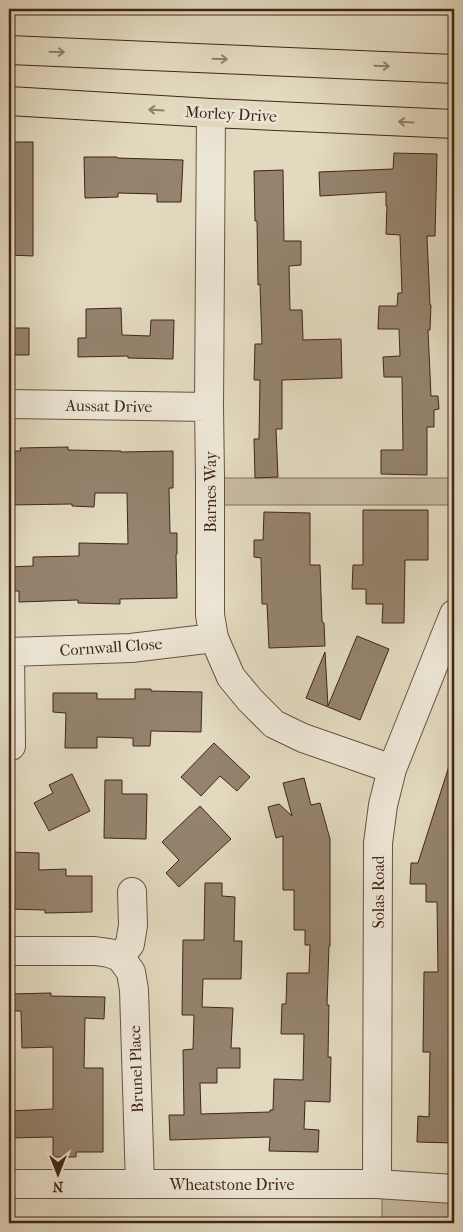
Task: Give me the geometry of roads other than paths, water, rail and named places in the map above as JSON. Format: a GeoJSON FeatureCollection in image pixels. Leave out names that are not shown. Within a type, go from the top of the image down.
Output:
{"type":"FeatureCollection","features":[{"type":"Feature","properties":{"kind":"main road"},"geometry":{"type":"LineString","coordinates":[[9,50],[454,69]]}},
{"type":"Feature","properties":{"kind":"main road","name":"Morley Drive"},"geometry":{"type":"LineString","coordinates":[[9,101],[211,113],[454,124]]}},
{"type":"Feature","properties":{"kind":"street","name":"Barnes Way"},"geometry":{"type":"LineString","coordinates":[[211,113],[208,407],[210,615],[214,638],[231,677],[250,700],[274,724],[302,738],[392,769]]}},
{"type":"Feature","properties":{"kind":"street","name":"Aussat Drive"},"geometry":{"type":"LineString","coordinates":[[9,404],[208,407]]}},
{"type":"Feature","properties":{"kind":"street","name":"Solas Road"},"geometry":{"type":"LineString","coordinates":[[377,1184],[378,843],[383,805],[392,769],[454,614]]}},
{"type":"Feature","properties":{"kind":"street","name":"Cornwall Close"},"geometry":{"type":"LineString","coordinates":[[9,652],[131,648],[214,638]]}},
{"type":"Feature","properties":{"kind":"street"},"geometry":{"type":"LineString","coordinates":[[9,652],[11,746]]}},
{"type":"Feature","properties":{"kind":"street"},"geometry":{"type":"LineString","coordinates":[[9,951],[95,951],[120,957],[130,944],[133,925],[132,892]]}},
{"type":"Feature","properties":{"kind":"street","name":"Brunel Place"},"geometry":{"type":"LineString","coordinates":[[120,957],[131,972],[134,990],[140,1184]]}},
{"type":"Feature","properties":{"kind":"street","name":"Wheatstone Drive"},"geometry":{"type":"LineString","coordinates":[[9,1184],[377,1184],[454,1189]]}}]}
